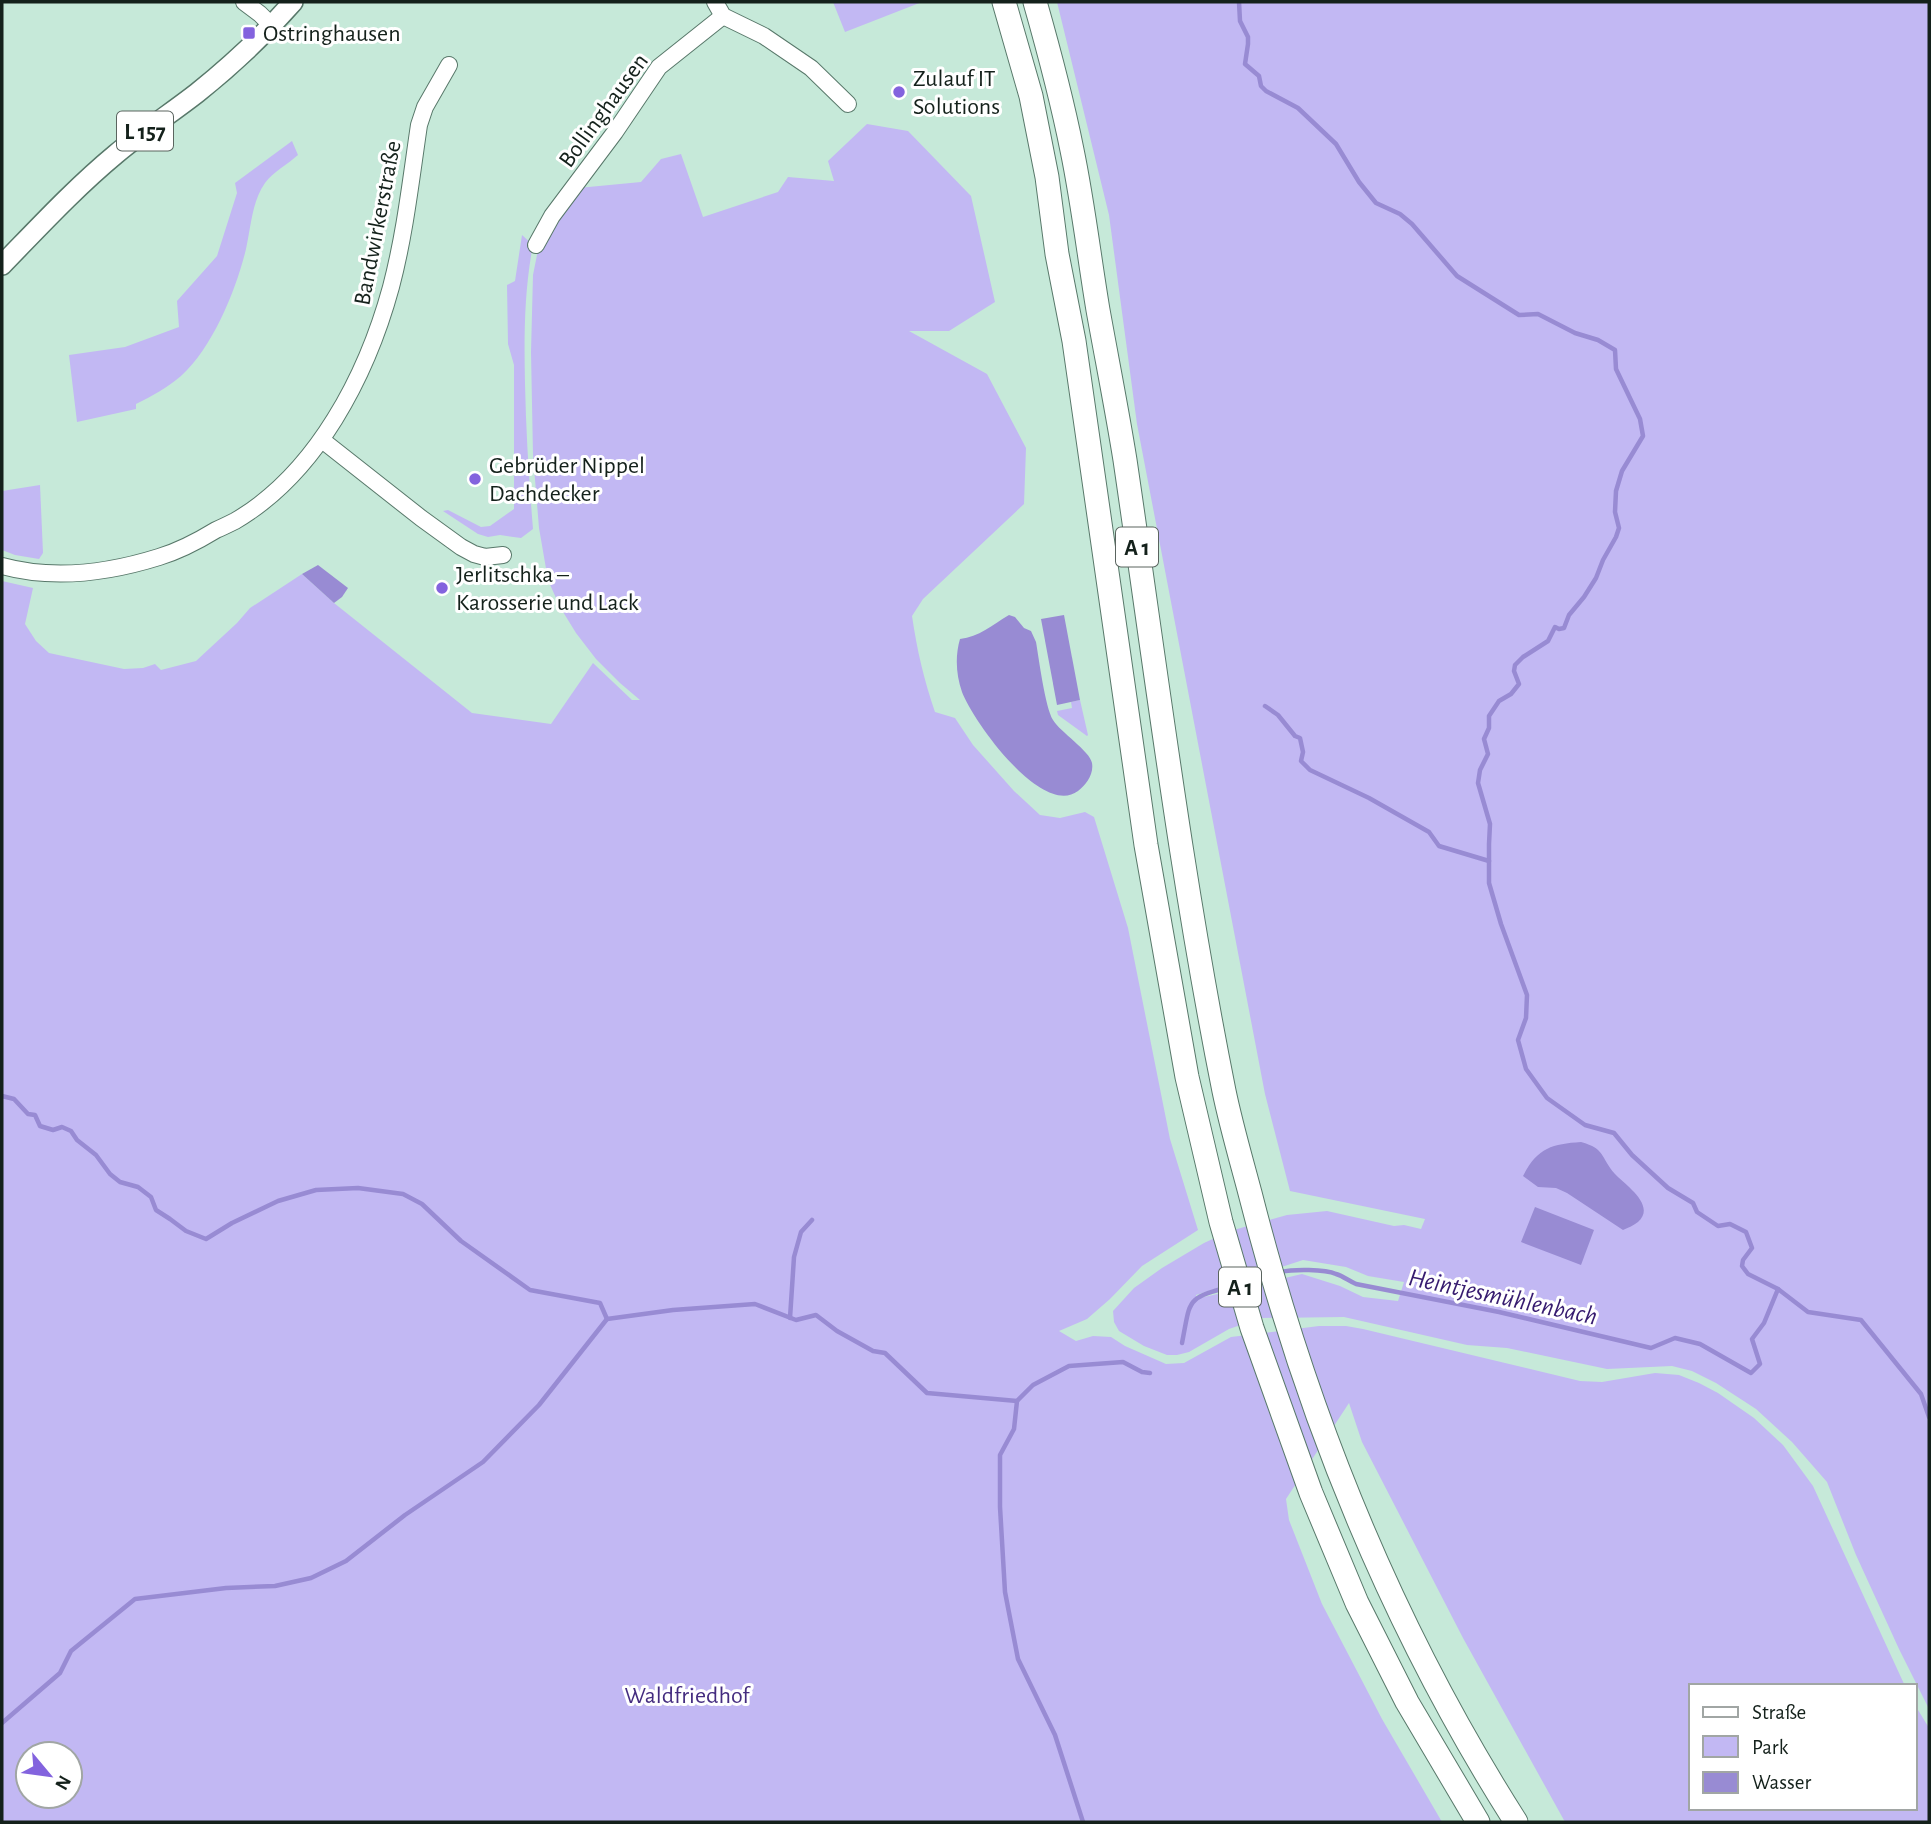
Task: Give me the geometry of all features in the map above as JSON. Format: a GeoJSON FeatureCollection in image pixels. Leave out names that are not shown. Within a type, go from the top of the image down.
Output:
{"type":"FeatureCollection","features":[{"type":"Feature","properties":{"kind":"highway","name":"A 1"},"geometry":{"type":"LineString","coordinates":[[1004,2],[1031,96],[1047,177],[1057,254],[1074,341],[1146,845],[1186,1077],[1224,1236],[1252,1328],[1311,1493],[1357,1603],[1407,1702],[1478,1822]]}},
{"type":"Feature","properties":{"kind":"highway","name":"A 1"},"geometry":{"type":"LineString","coordinates":[[1035,2],[1072,149],[1086,224],[1124,455],[1179,838],[1225,1095],[1269,1269],[1333,1457],[1384,1578],[1445,1702],[1516,1822]]}},
{"type":"Feature","properties":{"kind":"main road","name":"L 157"},"geometry":{"type":"LineString","coordinates":[[2,265],[44,220],[96,171],[220,74],[272,26],[293,2]]}},
{"type":"Feature","properties":{"kind":"street"},"geometry":{"type":"LineString","coordinates":[[244,2],[272,26]]}},
{"type":"Feature","properties":{"kind":"street","name":"Bollinghausen"},"geometry":{"type":"LineString","coordinates":[[536,245],[552,216],[615,132],[659,67],[719,9],[811,68],[848,104]]}},
{"type":"Feature","properties":{"kind":"street","name":"Bandwirkerstraße"},"geometry":{"type":"LineString","coordinates":[[2,565],[45,573],[83,572],[132,565],[177,551],[255,507],[299,467],[322,440],[340,410],[382,318],[399,250],[419,125],[425,107],[449,65]]}},
{"type":"Feature","properties":{"kind":"street"},"geometry":{"type":"LineString","coordinates":[[322,440],[421,519],[461,547],[485,557],[503,555]]}},
{"type":"Feature","properties":{"kind":"green space"},"geometry":{"type":"Polygon","coordinates":[[[833,2],[922,2],[845,32],[833,2]]]}},
{"type":"Feature","properties":{"kind":"green space"},"geometry":{"type":"Polygon","coordinates":[[[1057,2],[1929,2],[1929,1709],[1856,1555],[1827,1482],[1792,1442],[1756,1409],[1692,1371],[1672,1366],[1607,1369],[1507,1348],[1467,1345],[1344,1317],[1261,1318],[1229,1329],[1189,1352],[1177,1355],[1167,1355],[1144,1346],[1119,1331],[1114,1322],[1113,1311],[1134,1288],[1204,1243],[1230,1231],[1287,1215],[1327,1211],[1394,1226],[1421,1229],[1425,1219],[1290,1191],[1265,1094],[1137,424],[1109,215],[1057,2]],[[1303,1260],[1196,1295],[1196,1299],[1302,1274],[1340,1286],[1363,1297],[1398,1301],[1404,1282],[1368,1276],[1346,1267],[1303,1260]]]}},
{"type":"Feature","properties":{"kind":"green space","name":"Waldfriedhof"},"geometry":{"type":"Polygon","coordinates":[[[867,124],[908,131],[971,196],[995,302],[949,331],[909,331],[987,374],[1026,448],[1024,504],[923,599],[912,616],[919,653],[935,712],[955,718],[973,745],[1014,791],[1040,815],[1060,818],[1085,812],[1094,817],[1128,928],[1170,1139],[1198,1230],[1142,1266],[1087,1319],[1059,1331],[1076,1341],[1093,1336],[1111,1337],[1166,1364],[1184,1363],[1231,1337],[1319,1326],[1346,1326],[1580,1381],[1602,1382],[1655,1373],[1679,1375],[1718,1393],[1754,1418],[1783,1445],[1813,1486],[1904,1684],[1689,1684],[1689,1810],[1917,1810],[1917,1708],[1929,1728],[1929,1822],[1565,1822],[1463,1638],[1362,1442],[1349,1403],[1286,1499],[1289,1520],[1322,1604],[1382,1719],[1442,1822],[2,1822],[2,581],[33,588],[25,624],[36,641],[49,653],[124,669],[155,664],[161,670],[196,661],[250,608],[302,574],[334,603],[472,713],[551,724],[593,663],[632,700],[640,700],[596,659],[576,633],[548,580],[539,528],[533,455],[533,275],[539,245],[578,188],[641,182],[661,159],[681,154],[703,217],[778,192],[788,177],[834,181],[828,161],[867,124]]]}},
{"type":"Feature","properties":{"kind":"green space"},"geometry":{"type":"Polygon","coordinates":[[[292,141],[298,155],[272,175],[261,190],[242,265],[229,300],[213,334],[193,364],[170,384],[136,404],[136,409],[77,422],[69,355],[125,347],[179,327],[177,301],[217,256],[237,193],[235,183],[292,141]]]}},
{"type":"Feature","properties":{"kind":"green space"},"geometry":{"type":"Polygon","coordinates":[[[522,235],[533,245],[526,297],[525,349],[533,529],[521,538],[500,535],[488,537],[478,534],[443,511],[448,510],[481,527],[490,526],[514,509],[514,365],[508,344],[507,285],[515,281],[522,235]]]}},
{"type":"Feature","properties":{"kind":"green space"},"geometry":{"type":"Polygon","coordinates":[[[40,485],[43,553],[39,559],[2,550],[2,491],[40,485]]]}},
{"type":"Feature","properties":{"kind":"green space"},"geometry":{"type":"Polygon","coordinates":[[[1080,700],[1087,736],[1058,715],[1057,711],[1072,708],[1071,702],[1080,700]]]}},
{"type":"Feature","properties":{"kind":"water"},"geometry":{"type":"Polygon","coordinates":[[[318,565],[348,588],[334,603],[302,574],[318,565]]]}},
{"type":"Feature","properties":{"kind":"water"},"geometry":{"type":"Polygon","coordinates":[[[1009,615],[1031,631],[1036,642],[1045,694],[1053,720],[1086,753],[1092,763],[1089,779],[1078,791],[1063,796],[1046,791],[1028,779],[994,743],[962,692],[957,666],[960,639],[979,633],[1009,615]]]}},
{"type":"Feature","properties":{"kind":"water"},"geometry":{"type":"Polygon","coordinates":[[[1064,615],[1080,700],[1057,705],[1041,619],[1064,615]]]}},
{"type":"Feature","properties":{"kind":"water"},"geometry":{"type":"Polygon","coordinates":[[[1581,1142],[1599,1151],[1615,1174],[1637,1195],[1644,1209],[1643,1215],[1636,1223],[1623,1230],[1567,1193],[1556,1188],[1538,1187],[1523,1176],[1534,1159],[1546,1149],[1581,1142]]]}},
{"type":"Feature","properties":{"kind":"water"},"geometry":{"type":"Polygon","coordinates":[[[1535,1207],[1594,1230],[1581,1265],[1521,1242],[1535,1207]]]}},
{"type":"Feature","properties":{"kind":"waterway"},"geometry":{"type":"LineString","coordinates":[[1239,2],[1240,21],[1248,37],[1245,64],[1259,76],[1261,86],[1298,108],[1336,144],[1359,182],[1376,203],[1400,214],[1412,224],[1457,276],[1519,315],[1538,314],[1615,350],[1616,369],[1640,419],[1643,436],[1622,471],[1616,491],[1615,512],[1619,528],[1616,537],[1596,578],[1569,615],[1564,628],[1555,627],[1548,641],[1515,665],[1514,671],[1519,684],[1511,694],[1499,701],[1489,716],[1489,728],[1484,739],[1488,754],[1480,770],[1478,783],[1490,824],[1489,883],[1527,995],[1526,1018],[1518,1040],[1526,1069],[1547,1098],[1585,1125],[1614,1133],[1632,1155],[1668,1188],[1693,1203],[1697,1212],[1718,1226],[1730,1224],[1746,1232],[1752,1248],[1742,1266],[1748,1274],[1778,1289],[1808,1312],[1861,1320],[1921,1394],[1929,1417]]}},
{"type":"Feature","properties":{"kind":"waterway"},"geometry":{"type":"LineString","coordinates":[[1265,706],[1278,715],[1295,736],[1300,738],[1303,752],[1301,761],[1310,770],[1369,798],[1429,832],[1439,846],[1489,861]]}},
{"type":"Feature","properties":{"kind":"waterway","name":"Heintjesmühlenbach"},"geometry":{"type":"LineString","coordinates":[[2,1096],[14,1099],[28,1114],[35,1115],[40,1126],[53,1130],[62,1127],[71,1131],[77,1140],[96,1155],[110,1174],[120,1182],[138,1187],[151,1197],[156,1210],[186,1231],[206,1239],[278,1201],[316,1190],[358,1188],[403,1194],[422,1204],[461,1241],[530,1290],[600,1303],[607,1319]]}},
{"type":"Feature","properties":{"kind":"waterway"},"geometry":{"type":"LineString","coordinates":[[790,1318],[794,1257],[801,1232],[812,1220]]}},
{"type":"Feature","properties":{"kind":"waterway","name":"Heintjesmühlenbach"},"geometry":{"type":"LineString","coordinates":[[1281,1272],[1331,1272],[1356,1284],[1499,1312],[1651,1348],[1675,1338],[1700,1344],[1751,1373],[1760,1364],[1752,1339],[1764,1323],[1778,1289]]}},
{"type":"Feature","properties":{"kind":"waterway","name":"Heintjesmühlenbach"},"geometry":{"type":"LineString","coordinates":[[1247,1282],[1265,1277]]}},
{"type":"Feature","properties":{"kind":"waterway","name":"Heintjesmühlenbach"},"geometry":{"type":"LineString","coordinates":[[1182,1343],[1193,1302],[1206,1294],[1232,1286]]}},
{"type":"Feature","properties":{"kind":"waterway","name":"Heintjesmühlenbach"},"geometry":{"type":"LineString","coordinates":[[607,1319],[673,1310],[755,1304],[796,1320],[816,1315],[837,1331],[873,1351],[885,1353],[927,1393],[1017,1401],[1033,1385],[1069,1366],[1123,1362],[1150,1373]]}},
{"type":"Feature","properties":{"kind":"waterway"},"geometry":{"type":"LineString","coordinates":[[2,1723],[60,1673],[71,1651],[135,1599],[226,1588],[275,1586],[311,1578],[346,1561],[405,1515],[483,1462],[539,1405],[607,1319]]}},
{"type":"Feature","properties":{"kind":"waterway"},"geometry":{"type":"LineString","coordinates":[[1017,1401],[1014,1429],[1000,1455],[1005,1592],[1018,1659],[1055,1735],[1083,1822]]}},
{"type":"Feature","properties":{"kind":"place","name":"Ostringhausen"},"geometry":{"type":"Point","coordinates":[249,33]}},
{"type":"Feature","properties":{"kind":"place","name":"Zulauf IT Solutions"},"geometry":{"type":"Point","coordinates":[899,92]}},
{"type":"Feature","properties":{"kind":"place","name":"Gebrüder Nippel Dachdecker"},"geometry":{"type":"Point","coordinates":[475,479]}},
{"type":"Feature","properties":{"kind":"place","name":"Jerlitschka – Karosserie und Lack"},"geometry":{"type":"Point","coordinates":[442,588]}}]}
